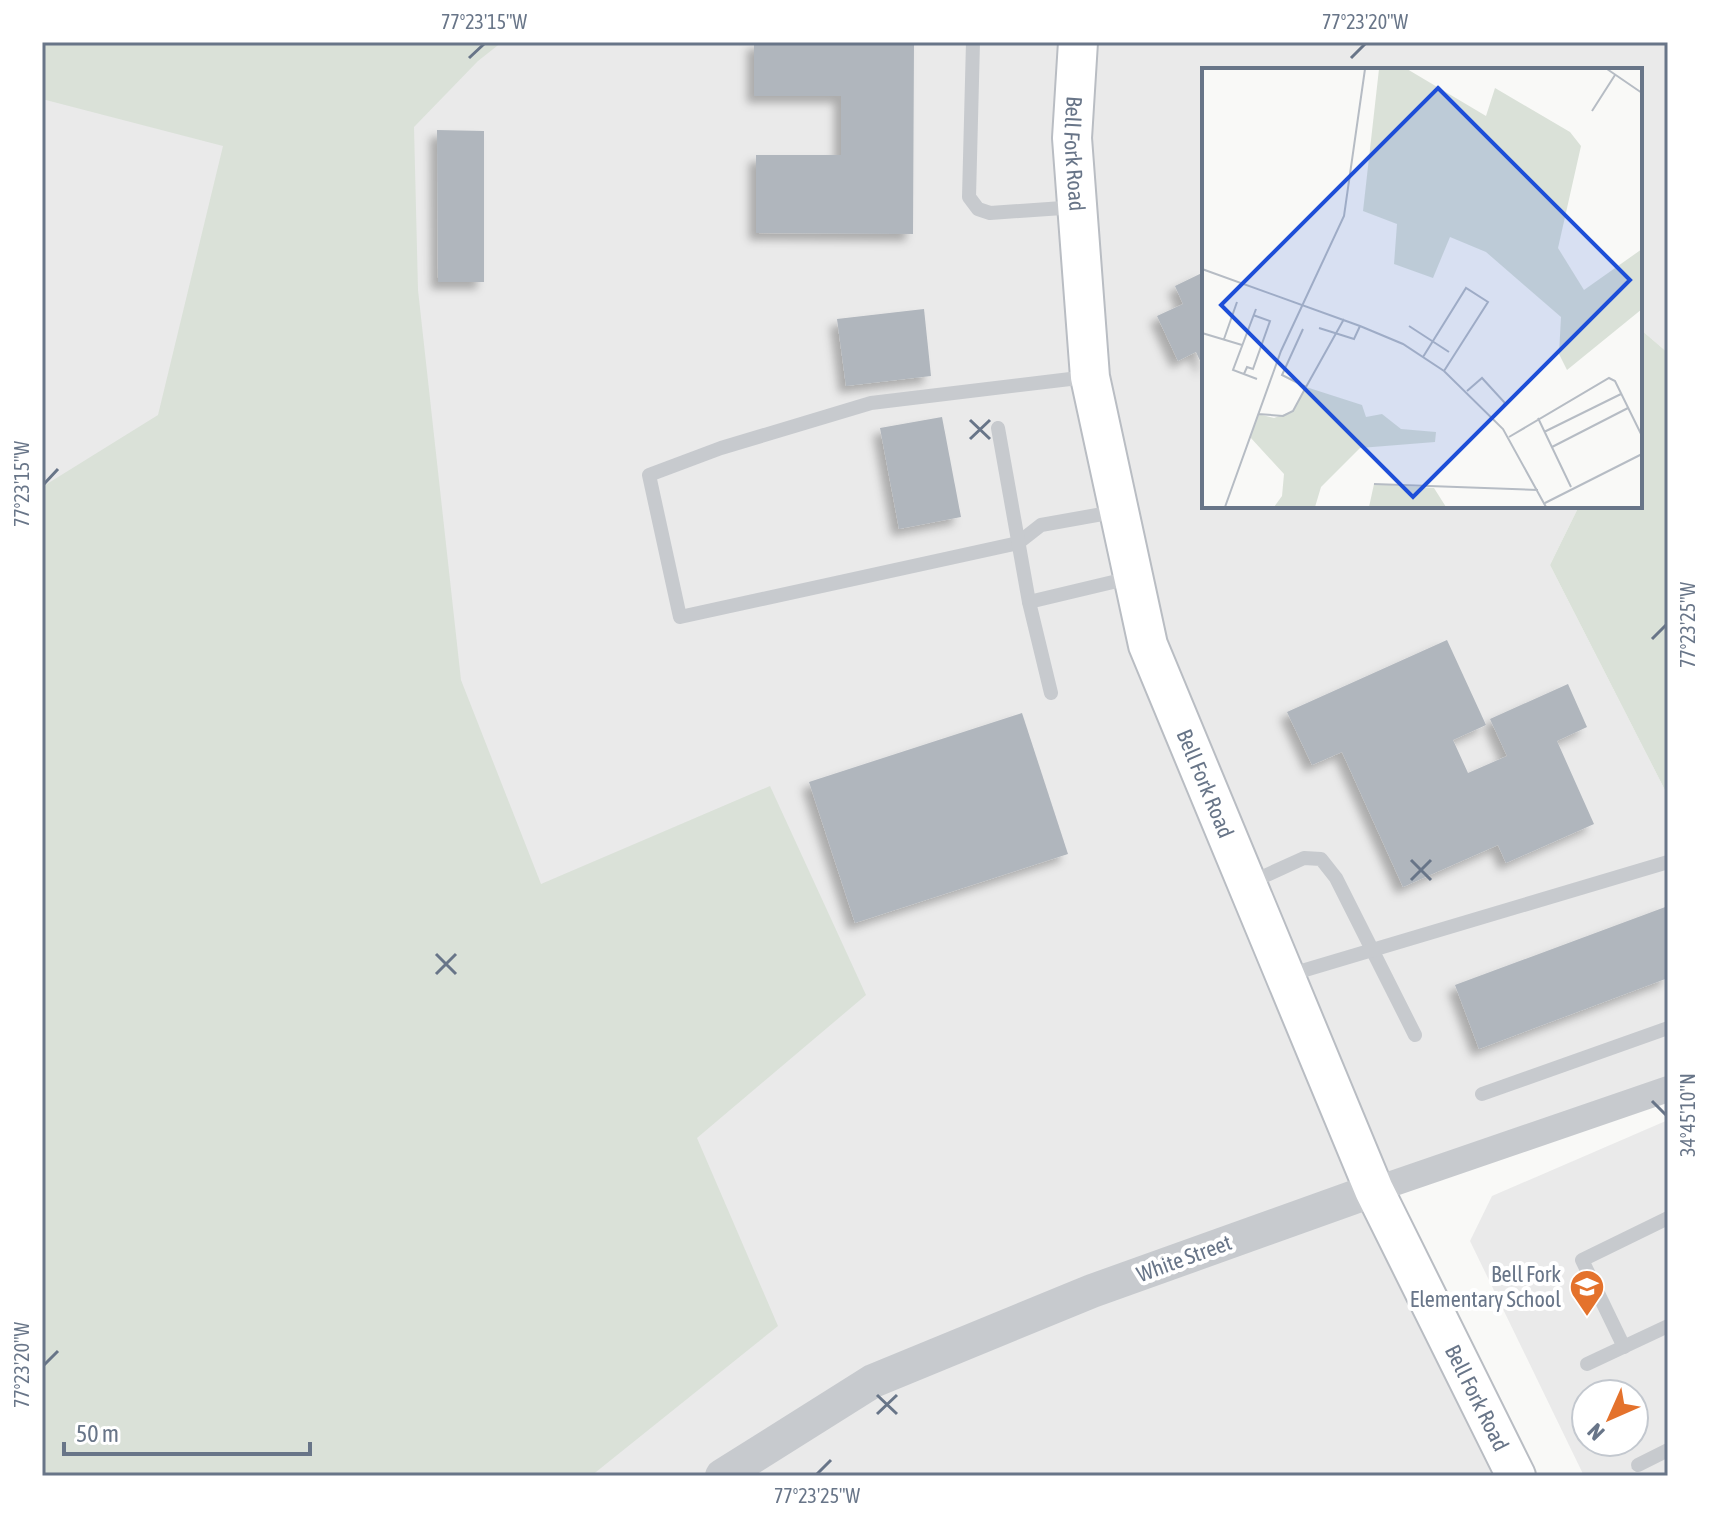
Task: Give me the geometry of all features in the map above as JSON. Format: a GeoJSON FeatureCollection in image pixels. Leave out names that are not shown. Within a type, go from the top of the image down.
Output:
{"type":"FeatureCollection","features":[{"type":"Feature","properties":{"kind":"main road","name":"Bell Fork Road"},"geometry":{"type":"LineString","coordinates":[[1078,42],[1072,138],[1090,377],[1148,645],[1244,885],[1374,1190],[1516,1476]]}},
{"type":"Feature","properties":{"kind":"street","name":"White Street"},"geometry":{"type":"LineString","coordinates":[[722,1476],[873,1381],[1092,1291],[1668,1089]]}},
{"type":"Feature","properties":{"kind":"lane"},"geometry":{"type":"LineString","coordinates":[[973,42],[969,197],[978,209],[990,213],[1077,207]]}},
{"type":"Feature","properties":{"kind":"lane"},"geometry":{"type":"LineString","coordinates":[[1090,377],[871,403],[735,444],[649,475],[680,617],[1018,543],[1041,525],[1119,510]]}},
{"type":"Feature","properties":{"kind":"lane"},"geometry":{"type":"LineString","coordinates":[[998,428],[1029,602],[1051,693]]}},
{"type":"Feature","properties":{"kind":"lane"},"geometry":{"type":"LineString","coordinates":[[1029,602],[1134,577]]}},
{"type":"Feature","properties":{"kind":"lane"},"geometry":{"type":"LineString","coordinates":[[1244,885],[1304,858],[1321,859],[1336,878],[1415,1035]]}},
{"type":"Feature","properties":{"kind":"lane"},"geometry":{"type":"LineString","coordinates":[[1283,976],[1668,862]]}},
{"type":"Feature","properties":{"kind":"lane"},"geometry":{"type":"LineString","coordinates":[[1482,1094],[1668,1028]]}},
{"type":"Feature","properties":{"kind":"lane"},"geometry":{"type":"LineString","coordinates":[[1624,1347],[1582,1260],[1668,1218]]}},
{"type":"Feature","properties":{"kind":"lane"},"geometry":{"type":"LineString","coordinates":[[1587,1364],[1668,1326]]}},
{"type":"Feature","properties":{"kind":"lane"},"geometry":{"type":"LineString","coordinates":[[1638,1465],[1668,1450]]}},
{"type":"Feature","properties":{"kind":"shaded area"},"geometry":{"type":"Polygon","coordinates":[[[42,42],[1668,42],[1668,353],[1642,331],[1642,68],[1202,68],[1202,508],[1578,508],[1550,565],[1668,796],[1668,1089],[1374,1191],[1516,1476],[42,1476],[42,42]]]}},
{"type":"Feature","properties":{"kind":"shaded area"},"geometry":{"type":"Polygon","coordinates":[[[42,42],[502,42],[478,61],[414,127],[418,290],[461,680],[541,884],[770,786],[866,995],[697,1138],[778,1326],[591,1476],[42,1476],[42,487],[158,415],[223,146],[42,99],[42,42]]]}},
{"type":"Feature","properties":{"kind":"shaded area"},"geometry":{"type":"Polygon","coordinates":[[[1642,331],[1668,353],[1668,796],[1550,565],[1578,508],[1642,508],[1642,331]]]}},
{"type":"Feature","properties":{"kind":"shaded area","name":"Bell Fork Elementary School"},"geometry":{"type":"Polygon","coordinates":[[[1668,1120],[1668,1476],[1584,1476],[1575,1458],[1650,1458],[1650,1378],[1570,1378],[1570,1447],[1470,1241],[1492,1196],[1668,1120]]]}},
{"type":"Feature","properties":{"kind":"building"},"geometry":{"type":"Polygon","coordinates":[[[754,42],[914,42],[913,234],[756,233],[756,155],[841,155],[841,96],[754,96],[754,42]]]}},
{"type":"Feature","properties":{"kind":"building"},"geometry":{"type":"Polygon","coordinates":[[[437,130],[484,131],[484,282],[438,282],[437,130]]]}},
{"type":"Feature","properties":{"kind":"building"},"geometry":{"type":"Polygon","coordinates":[[[1202,273],[1202,365],[1196,352],[1178,361],[1157,316],[1183,304],[1175,286],[1202,273]]]}},
{"type":"Feature","properties":{"kind":"building"},"geometry":{"type":"Polygon","coordinates":[[[924,309],[931,376],[846,386],[837,319],[924,309]]]}},
{"type":"Feature","properties":{"kind":"building"},"geometry":{"type":"Polygon","coordinates":[[[942,417],[961,517],[899,529],[880,428],[942,417]]]}},
{"type":"Feature","properties":{"kind":"building"},"geometry":{"type":"Polygon","coordinates":[[[1447,640],[1486,725],[1453,740],[1468,773],[1507,756],[1490,719],[1568,684],[1587,727],[1557,741],[1594,824],[1506,863],[1498,845],[1403,887],[1342,752],[1312,765],[1287,712],[1447,640]]]}},
{"type":"Feature","properties":{"kind":"building"},"geometry":{"type":"Polygon","coordinates":[[[1022,713],[1068,854],[855,923],[809,782],[1022,713]]]}},
{"type":"Feature","properties":{"kind":"building"},"geometry":{"type":"Polygon","coordinates":[[[1668,906],[1668,978],[1479,1049],[1455,985],[1668,906]]]}},
{"type":"Feature","properties":{"kind":"place","name":"Bell Fork Elementary School"},"geometry":{"type":"Point","coordinates":[1587,1318]}}]}
